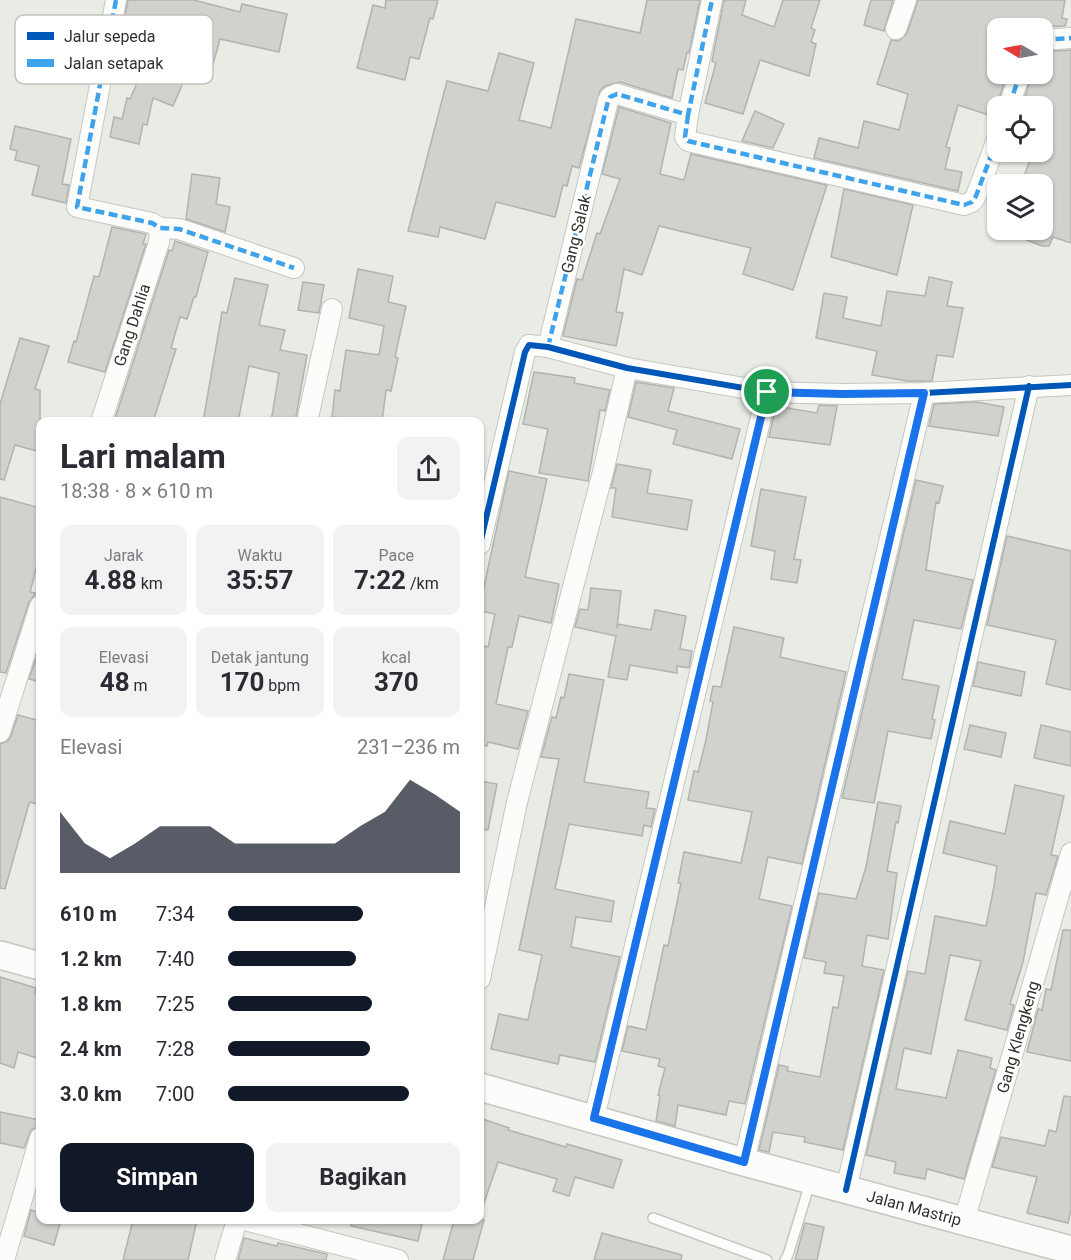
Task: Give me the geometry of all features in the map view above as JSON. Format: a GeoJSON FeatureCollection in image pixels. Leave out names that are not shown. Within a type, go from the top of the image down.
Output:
{"type":"FeatureCollection","features":[{"type":"Feature","properties":{"kind":"main road"},"geometry":{"type":"LineString","coordinates":[[1,958],[36,965]]}},
{"type":"Feature","properties":{"kind":"main road","name":"Jalan Mastrip"},"geometry":{"type":"LineString","coordinates":[[484,1088],[846,1190],[964,1221],[1069,1244]]}},
{"type":"Feature","properties":{"kind":"street"},"geometry":{"type":"LineString","coordinates":[[113,15],[116,0]]}},
{"type":"Feature","properties":{"kind":"street"},"geometry":{"type":"LineString","coordinates":[[712,0],[688,115],[685,137],[688,141],[964,206],[972,202],[976,196],[989,162]]}},
{"type":"Feature","properties":{"kind":"street"},"geometry":{"type":"LineString","coordinates":[[896,29],[906,0]]}},
{"type":"Feature","properties":{"kind":"street"},"geometry":{"type":"LineString","coordinates":[[1053,39],[1071,38]]}},
{"type":"Feature","properties":{"kind":"street"},"geometry":{"type":"LineString","coordinates":[[99,84],[76,202],[77,207],[152,223],[160,228],[179,229],[294,268]]}},
{"type":"Feature","properties":{"kind":"street","name":"Gang Salak"},"geometry":{"type":"LineString","coordinates":[[548,347],[610,97],[617,94],[688,115]]}},
{"type":"Feature","properties":{"kind":"street","name":"Gang Dahlia"},"geometry":{"type":"LineString","coordinates":[[103,417],[159,242],[160,228]]}},
{"type":"Feature","properties":{"kind":"street"},"geometry":{"type":"LineString","coordinates":[[308,417],[332,309]]}},
{"type":"Feature","properties":{"kind":"street"},"geometry":{"type":"LineString","coordinates":[[484,527],[525,352],[529,345],[548,347],[627,368],[767,392],[924,393],[1071,385]]}},
{"type":"Feature","properties":{"kind":"street"},"geometry":{"type":"LineString","coordinates":[[484,960],[517,802],[603,472],[627,368]]}},
{"type":"Feature","properties":{"kind":"street"},"geometry":{"type":"LineString","coordinates":[[846,1190],[1029,386]]}},
{"type":"Feature","properties":{"kind":"street"},"geometry":{"type":"LineString","coordinates":[[594,1118],[767,392]]}},
{"type":"Feature","properties":{"kind":"street"},"geometry":{"type":"LineString","coordinates":[[744,1162],[924,393]]}},
{"type":"Feature","properties":{"kind":"street"},"geometry":{"type":"LineString","coordinates":[[0,732],[36,619]]}},
{"type":"Feature","properties":{"kind":"street","name":"Gang Klengkeng"},"geometry":{"type":"LineString","coordinates":[[964,1221],[1064,906],[1071,853]]}},
{"type":"Feature","properties":{"kind":"street"},"geometry":{"type":"LineString","coordinates":[[4,1260],[36,1152]]}},
{"type":"Feature","properties":{"kind":"street"},"geometry":{"type":"LineString","coordinates":[[225,1260],[236,1224]]}},
{"type":"Feature","properties":{"kind":"street"},"geometry":{"type":"LineString","coordinates":[[260,1224],[398,1260]]}},
{"type":"Feature","properties":{"kind":"lane"},"geometry":{"type":"LineString","coordinates":[[785,1260],[811,1180]]}},
{"type":"Feature","properties":{"kind":"lane"},"geometry":{"type":"LineString","coordinates":[[653,1218],[767,1260]]}},
{"type":"Feature","properties":{"kind":"building"},"geometry":{"type":"Polygon","coordinates":[[[128,0],[194,0],[240,12],[242,4],[287,14],[279,52],[220,39],[213,64],[213,15],[125,15],[128,0]]]}},
{"type":"Feature","properties":{"kind":"building"},"geometry":{"type":"Polygon","coordinates":[[[386,0],[438,0],[433,19],[430,18],[419,59],[410,57],[405,80],[357,68],[373,5],[385,8],[386,0]]]}},
{"type":"Feature","properties":{"kind":"building"},"geometry":{"type":"Polygon","coordinates":[[[647,0],[700,0],[689,53],[687,52],[683,70],[678,69],[672,98],[620,82],[605,86],[600,91],[579,168],[572,166],[567,186],[563,185],[555,217],[496,202],[485,239],[440,227],[438,237],[408,231],[447,81],[488,91],[499,53],[534,63],[519,120],[551,128],[576,19],[640,33],[647,0]]]}},
{"type":"Feature","properties":{"kind":"building"},"geometry":{"type":"Polygon","coordinates":[[[724,0],[746,0],[742,15],[774,27],[783,0],[820,0],[811,28],[815,30],[811,42],[816,44],[809,76],[760,60],[743,114],[705,103],[716,63],[712,61],[724,0]]]}},
{"type":"Feature","properties":{"kind":"building"},"geometry":{"type":"Polygon","coordinates":[[[871,0],[893,0],[884,31],[864,25],[871,0]]]}},
{"type":"Feature","properties":{"kind":"building"},"geometry":{"type":"Polygon","coordinates":[[[918,0],[1065,0],[1062,18],[1067,19],[1065,26],[1053,26],[1053,18],[987,18],[987,84],[1004,84],[1000,96],[987,96],[987,114],[958,105],[946,147],[950,148],[945,169],[962,172],[958,191],[814,158],[819,138],[858,148],[864,121],[899,130],[908,94],[877,84],[891,40],[899,41],[907,33],[918,0]]]}},
{"type":"Feature","properties":{"kind":"building"},"geometry":{"type":"Polygon","coordinates":[[[1071,50],[1071,243],[1053,237],[1053,174],[1025,174],[1029,162],[1053,162],[1053,96],[1025,96],[1029,84],[1053,84],[1053,51],[1071,50]]]}},
{"type":"Feature","properties":{"kind":"building"},"geometry":{"type":"Polygon","coordinates":[[[137,84],[182,84],[173,106],[153,98],[147,125],[143,124],[139,144],[110,137],[114,117],[122,119],[127,98],[130,99],[137,84]]]}},
{"type":"Feature","properties":{"kind":"building"},"geometry":{"type":"Polygon","coordinates":[[[619,107],[671,123],[660,174],[684,180],[691,154],[827,185],[793,290],[743,274],[751,248],[659,226],[642,275],[624,269],[616,312],[623,313],[616,346],[563,336],[577,279],[582,280],[597,233],[600,234],[620,179],[602,174],[619,107]]]}},
{"type":"Feature","properties":{"kind":"building"},"geometry":{"type":"Polygon","coordinates":[[[755,111],[784,124],[773,148],[742,141],[755,111]]]}},
{"type":"Feature","properties":{"kind":"building"},"geometry":{"type":"Polygon","coordinates":[[[15,126],[71,139],[62,184],[69,185],[66,203],[32,195],[39,166],[15,160],[17,151],[10,149],[15,126]]]}},
{"type":"Feature","properties":{"kind":"building"},"geometry":{"type":"Polygon","coordinates":[[[192,174],[220,178],[216,204],[230,207],[225,232],[186,219],[192,174]]]}},
{"type":"Feature","properties":{"kind":"building"},"geometry":{"type":"Polygon","coordinates":[[[844,189],[913,205],[897,275],[831,257],[844,189]]]}},
{"type":"Feature","properties":{"kind":"building"},"geometry":{"type":"Polygon","coordinates":[[[112,227],[146,234],[143,244],[146,244],[105,372],[68,362],[74,341],[76,342],[94,276],[99,277],[112,227]]]}},
{"type":"Feature","properties":{"kind":"building"},"geometry":{"type":"Polygon","coordinates":[[[1027,240],[1052,240],[1049,246],[1042,246],[1027,240]]]}},
{"type":"Feature","properties":{"kind":"building"},"geometry":{"type":"Polygon","coordinates":[[[175,241],[208,252],[196,297],[194,297],[187,319],[180,317],[171,348],[176,349],[155,417],[116,417],[169,250],[172,251],[175,241]]]}},
{"type":"Feature","properties":{"kind":"building"},"geometry":{"type":"Polygon","coordinates":[[[358,269],[393,276],[388,302],[406,306],[395,357],[398,358],[391,391],[386,390],[383,417],[332,417],[335,390],[340,391],[346,350],[379,355],[384,326],[349,318],[358,269]]]}},
{"type":"Feature","properties":{"kind":"building"},"geometry":{"type":"Polygon","coordinates":[[[929,277],[952,282],[947,306],[963,308],[953,357],[937,355],[932,381],[907,381],[872,375],[877,351],[816,338],[824,293],[847,297],[843,318],[881,326],[887,291],[925,296],[929,277]]]}},
{"type":"Feature","properties":{"kind":"building"},"geometry":{"type":"Polygon","coordinates":[[[235,278],[268,285],[259,325],[285,330],[280,350],[307,355],[296,417],[272,417],[279,373],[249,366],[239,417],[204,417],[222,312],[227,313],[235,278]]]}},
{"type":"Feature","properties":{"kind":"building"},"geometry":{"type":"Polygon","coordinates":[[[303,282],[324,285],[319,313],[298,310],[303,282]]]}},
{"type":"Feature","properties":{"kind":"building"},"geometry":{"type":"Polygon","coordinates":[[[20,338],[49,346],[35,389],[40,390],[40,417],[36,417],[36,451],[15,445],[4,480],[0,479],[0,404],[20,338]]]}},
{"type":"Feature","properties":{"kind":"building"},"geometry":{"type":"Polygon","coordinates":[[[534,372],[575,378],[574,383],[610,390],[605,411],[600,410],[588,481],[539,473],[548,429],[523,424],[534,372]]]}},
{"type":"Feature","properties":{"kind":"building"},"geometry":{"type":"Polygon","coordinates":[[[636,382],[674,388],[668,411],[740,429],[732,459],[673,444],[677,430],[628,417],[636,382]]]}},
{"type":"Feature","properties":{"kind":"building"},"geometry":{"type":"Polygon","coordinates":[[[977,402],[1004,407],[998,436],[929,426],[934,404],[977,402]]]}},
{"type":"Feature","properties":{"kind":"building"},"geometry":{"type":"Polygon","coordinates":[[[819,405],[837,406],[830,445],[769,437],[776,406],[817,413],[819,405]]]}},
{"type":"Feature","properties":{"kind":"building"},"geometry":{"type":"Polygon","coordinates":[[[617,464],[651,470],[647,493],[692,500],[687,530],[612,517],[616,488],[611,488],[617,464]]]}},
{"type":"Feature","properties":{"kind":"building"},"geometry":{"type":"Polygon","coordinates":[[[509,471],[547,479],[525,577],[559,584],[551,623],[519,616],[512,647],[508,647],[496,704],[528,711],[518,749],[488,742],[487,746],[484,746],[484,646],[488,647],[495,614],[484,612],[484,587],[509,471]]]}},
{"type":"Feature","properties":{"kind":"building"},"geometry":{"type":"Polygon","coordinates":[[[916,480],[943,486],[939,503],[936,502],[926,570],[973,580],[961,629],[914,620],[902,679],[939,686],[932,719],[935,720],[931,739],[888,731],[874,803],[842,798],[916,480]]]}},
{"type":"Feature","properties":{"kind":"building"},"geometry":{"type":"Polygon","coordinates":[[[761,489],[806,497],[794,559],[801,560],[797,583],[771,579],[775,551],[751,546],[761,489]]]}},
{"type":"Feature","properties":{"kind":"building"},"geometry":{"type":"Polygon","coordinates":[[[0,497],[36,507],[36,569],[30,592],[36,593],[29,602],[6,673],[0,672],[0,497]]]}},
{"type":"Feature","properties":{"kind":"building"},"geometry":{"type":"Polygon","coordinates":[[[1007,536],[1071,551],[1071,690],[1046,684],[1056,640],[987,625],[1007,536]]]}},
{"type":"Feature","properties":{"kind":"building"},"geometry":{"type":"Polygon","coordinates":[[[591,588],[621,591],[617,628],[618,624],[651,630],[655,610],[686,616],[680,649],[692,651],[689,668],[677,666],[677,673],[630,665],[627,680],[608,677],[616,636],[575,627],[580,609],[588,610],[591,588]]]}},
{"type":"Feature","properties":{"kind":"building"},"geometry":{"type":"Polygon","coordinates":[[[734,627],[784,638],[780,657],[846,672],[802,864],[768,857],[759,899],[792,906],[745,1104],[729,1101],[726,1115],[678,1105],[675,1126],[656,1121],[660,1096],[658,1095],[665,1068],[658,1066],[660,1059],[622,1051],[628,1026],[646,1030],[664,945],[668,946],[681,883],[678,883],[684,852],[741,863],[752,812],[688,800],[694,771],[698,772],[706,740],[713,702],[710,701],[713,686],[721,687],[734,627]]]}},
{"type":"Feature","properties":{"kind":"building"},"geometry":{"type":"Polygon","coordinates":[[[36,659],[36,681],[29,679],[36,659]]]}},
{"type":"Feature","properties":{"kind":"building"},"geometry":{"type":"Polygon","coordinates":[[[978,662],[1025,672],[1021,696],[973,686],[978,662]]]}},
{"type":"Feature","properties":{"kind":"building"},"geometry":{"type":"Polygon","coordinates":[[[569,674],[604,680],[584,782],[649,792],[646,808],[655,809],[651,827],[644,825],[642,836],[569,824],[555,889],[614,901],[611,922],[576,917],[571,947],[620,957],[595,1062],[560,1055],[558,1064],[491,1049],[499,1014],[528,1020],[542,955],[519,950],[559,759],[541,757],[552,717],[556,718],[561,697],[564,698],[569,674]]]}},
{"type":"Feature","properties":{"kind":"building"},"geometry":{"type":"Polygon","coordinates":[[[18,715],[36,720],[36,804],[30,802],[28,807],[5,889],[0,888],[0,744],[8,741],[18,715]]]}},
{"type":"Feature","properties":{"kind":"building"},"geometry":{"type":"Polygon","coordinates":[[[970,725],[1006,733],[1001,757],[964,749],[970,725]]]}},
{"type":"Feature","properties":{"kind":"building"},"geometry":{"type":"Polygon","coordinates":[[[1041,725],[1071,732],[1071,766],[1034,758],[1041,725]]]}},
{"type":"Feature","properties":{"kind":"building"},"geometry":{"type":"Polygon","coordinates":[[[484,782],[497,784],[488,830],[484,830],[484,782]]]}},
{"type":"Feature","properties":{"kind":"building"},"geometry":{"type":"Polygon","coordinates":[[[1015,785],[1064,796],[1051,855],[1058,856],[1046,895],[1036,893],[1023,962],[1010,1004],[1014,1005],[1007,1030],[965,1020],[981,961],[950,955],[931,1054],[904,1048],[896,1089],[946,1098],[958,1050],[992,1058],[990,1068],[996,1070],[964,1179],[927,1169],[925,1179],[894,1173],[896,1162],[866,1155],[908,971],[925,974],[935,916],[986,926],[993,892],[997,866],[943,853],[950,821],[1005,834],[1015,785]]]}},
{"type":"Feature","properties":{"kind":"building"},"geometry":{"type":"Polygon","coordinates":[[[878,802],[901,806],[887,871],[897,873],[888,939],[867,935],[862,966],[884,970],[843,1150],[804,1142],[805,1137],[773,1132],[769,1152],[759,1150],[779,1065],[788,1067],[787,1071],[820,1077],[833,1007],[838,1008],[844,976],[824,973],[826,962],[804,958],[819,893],[856,899],[866,867],[878,802]]]}},
{"type":"Feature","properties":{"kind":"building"},"geometry":{"type":"Polygon","coordinates":[[[1063,930],[1071,930],[1071,1061],[1027,1052],[1038,1009],[1042,1010],[1046,989],[1051,990],[1063,930]]]}},
{"type":"Feature","properties":{"kind":"building"},"geometry":{"type":"Polygon","coordinates":[[[0,977],[36,988],[36,1058],[18,1052],[14,1068],[0,1063],[0,977]]]}},
{"type":"Feature","properties":{"kind":"building"},"geometry":{"type":"Polygon","coordinates":[[[1064,1096],[1071,1097],[1071,1210],[1068,1223],[1027,1213],[1037,1177],[992,1167],[1001,1137],[1045,1146],[1049,1130],[1056,1132],[1064,1096]]]}},
{"type":"Feature","properties":{"kind":"building"},"geometry":{"type":"Polygon","coordinates":[[[0,1112],[36,1119],[36,1128],[31,1130],[24,1148],[0,1143],[0,1112]]]}},
{"type":"Feature","properties":{"kind":"building"},"geometry":{"type":"Polygon","coordinates":[[[484,1119],[509,1128],[508,1130],[622,1160],[613,1188],[575,1177],[569,1196],[553,1191],[557,1179],[498,1162],[484,1203],[484,1119]]]}},
{"type":"Feature","properties":{"kind":"building"},"geometry":{"type":"Polygon","coordinates":[[[31,1210],[36,1212],[36,1224],[60,1224],[54,1245],[24,1236],[31,1210]]]}},
{"type":"Feature","properties":{"kind":"building"},"geometry":{"type":"Polygon","coordinates":[[[805,1223],[824,1227],[817,1260],[795,1260],[805,1223]]]}},
{"type":"Feature","properties":{"kind":"building"},"geometry":{"type":"Polygon","coordinates":[[[132,1224],[196,1224],[188,1260],[123,1260],[132,1224]]]}},
{"type":"Feature","properties":{"kind":"building"},"geometry":{"type":"Polygon","coordinates":[[[351,1224],[422,1224],[418,1241],[351,1226],[351,1224]]]}},
{"type":"Feature","properties":{"kind":"building"},"geometry":{"type":"Polygon","coordinates":[[[453,1224],[483,1224],[473,1260],[443,1260],[453,1224]]]}},
{"type":"Feature","properties":{"kind":"building"},"geometry":{"type":"Polygon","coordinates":[[[602,1233],[682,1255],[681,1260],[594,1260],[602,1233]]]}},
{"type":"Feature","properties":{"kind":"building"},"geometry":{"type":"Polygon","coordinates":[[[244,1238],[327,1254],[326,1260],[238,1260],[244,1238]]]}},
{"type":"Feature","properties":{"kind":"marked path"},"geometry":{"type":"LineString","coordinates":[[113,15],[116,0]]}},
{"type":"Feature","properties":{"kind":"marked path"},"geometry":{"type":"LineString","coordinates":[[548,347],[608,101],[610,97],[617,94],[688,115],[712,0]]}},
{"type":"Feature","properties":{"kind":"marked path"},"geometry":{"type":"LineString","coordinates":[[1053,39],[1071,38]]}},
{"type":"Feature","properties":{"kind":"marked path"},"geometry":{"type":"LineString","coordinates":[[100,84],[77,207],[152,223],[160,228],[179,229],[294,268]]}},
{"type":"Feature","properties":{"kind":"marked path"},"geometry":{"type":"LineString","coordinates":[[1012,96],[1017,84]]}},
{"type":"Feature","properties":{"kind":"marked path"},"geometry":{"type":"LineString","coordinates":[[688,115],[685,137],[688,141],[964,205],[972,202],[976,196],[989,162]]}},
{"type":"Feature","properties":{"kind":"cycle path"},"geometry":{"type":"LineString","coordinates":[[484,527],[525,352],[529,345],[548,347],[627,368],[767,392],[924,393],[1071,385]]}},
{"type":"Feature","properties":{"kind":"cycle path"},"geometry":{"type":"LineString","coordinates":[[846,1190],[1029,386]]}},
{"type":"Feature","properties":{"kind":"cycle path"},"geometry":{"type":"LineString","coordinates":[[594,1118],[767,392]]}},
{"type":"Feature","properties":{"kind":"route"},"geometry":{"type":"LineString","coordinates":[[767,392],[924,393],[794,958],[744,1162],[594,1118],[767,392]]}}]}
